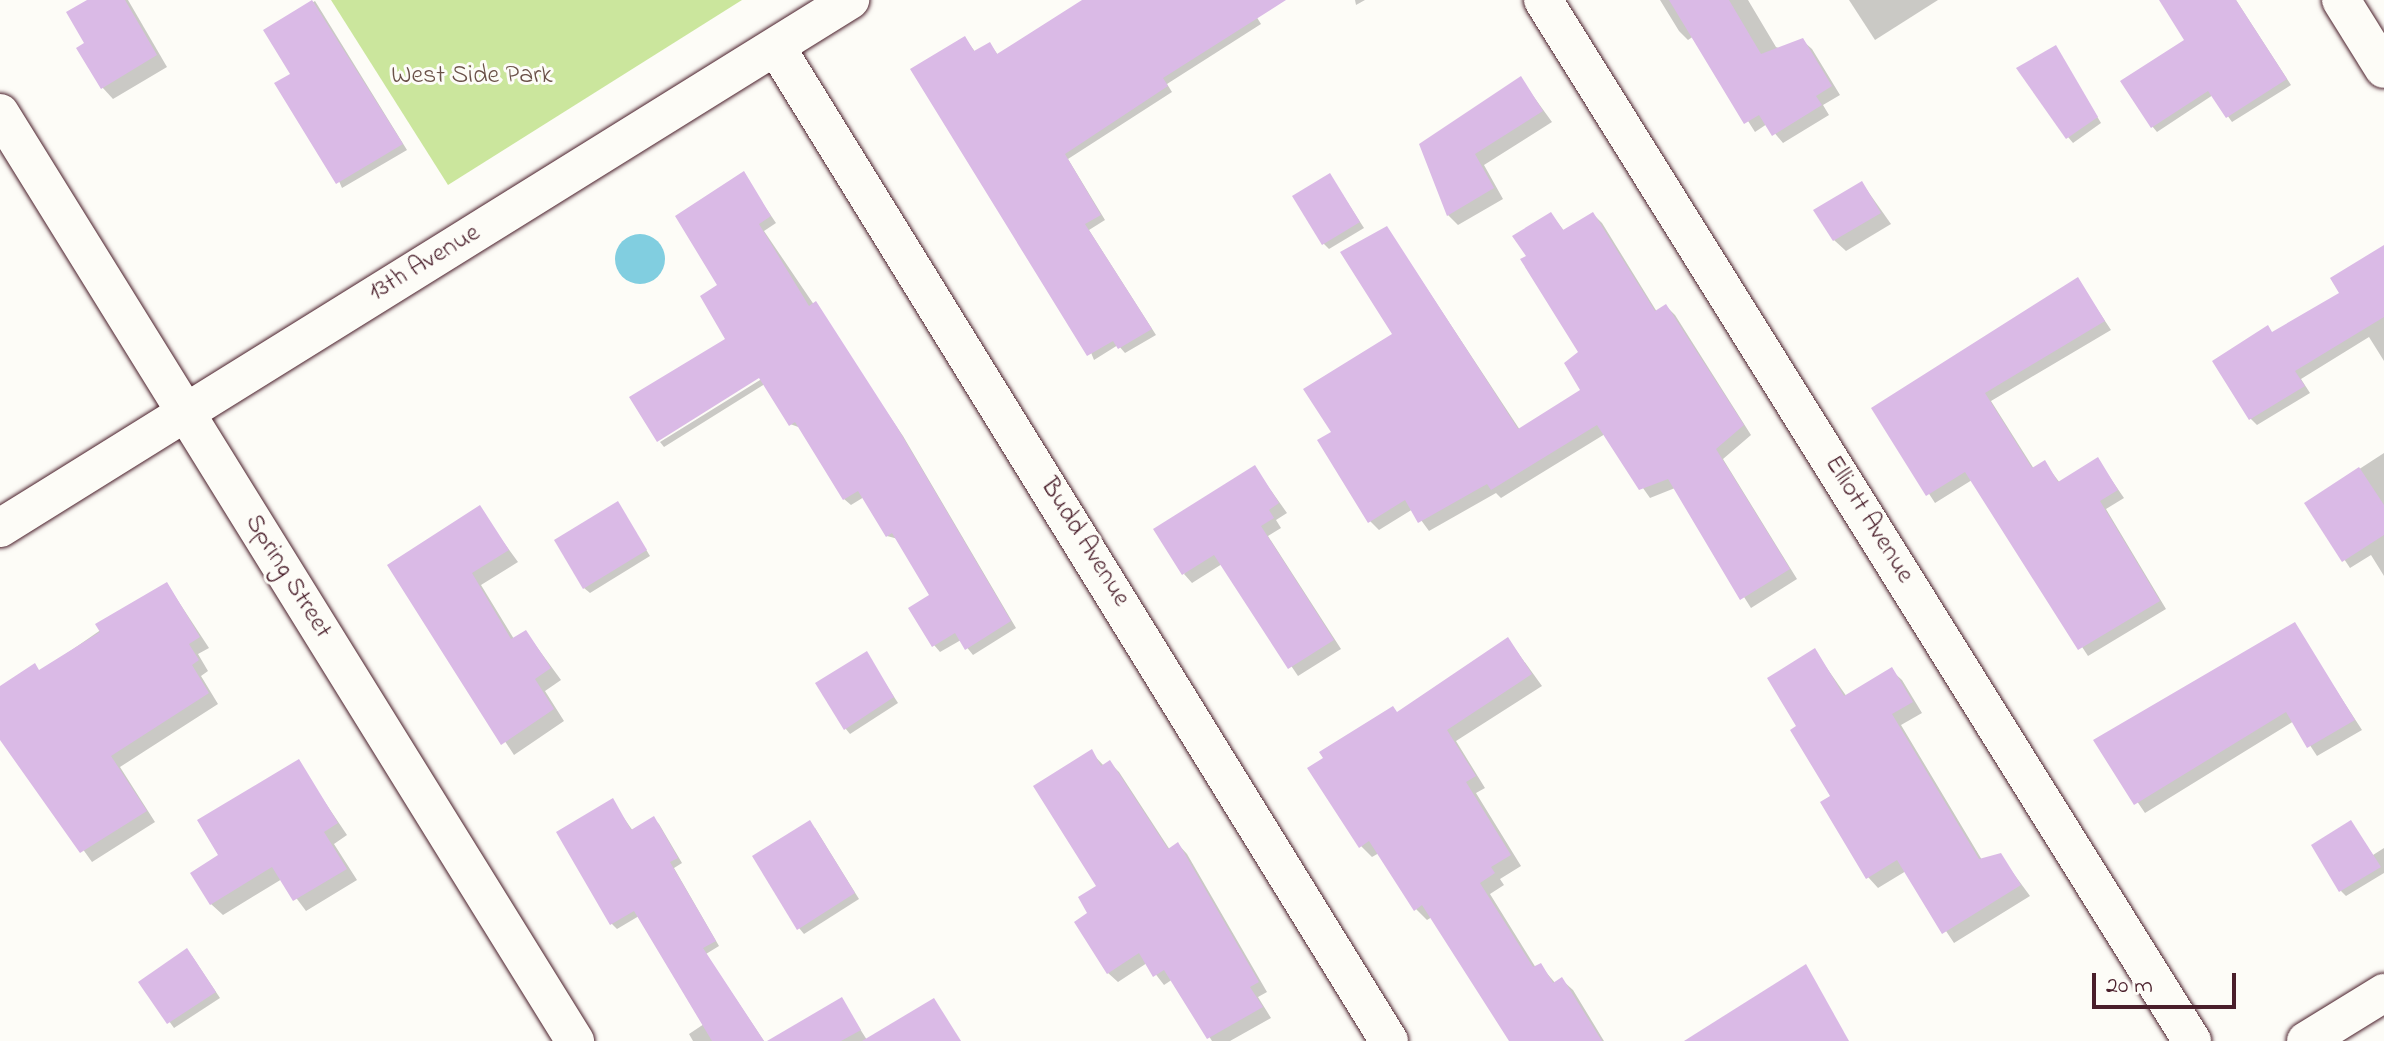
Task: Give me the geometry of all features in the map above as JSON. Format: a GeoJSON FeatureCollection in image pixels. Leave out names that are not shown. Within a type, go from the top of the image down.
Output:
{"type":"FeatureCollection","features":[{"type":"Feature","properties":{"kind":"street","name":"13th Avenue"},"geometry":{"type":"LineString","coordinates":[[0,528],[850,0]]}},
{"type":"Feature","properties":{"kind":"street","name":"Elliott Avenue"},"geometry":{"type":"LineString","coordinates":[[1543,0],[2192,1041]]}},
{"type":"Feature","properties":{"kind":"street"},"geometry":{"type":"LineString","coordinates":[[2341,0],[2384,69]]}},
{"type":"Feature","properties":{"kind":"street","name":"Budd Avenue"},"geometry":{"type":"LineString","coordinates":[[776,47],[1389,1041]]}},
{"type":"Feature","properties":{"kind":"street","name":"Spring Street"},"geometry":{"type":"LineString","coordinates":[[0,113],[575,1041]]}},
{"type":"Feature","properties":{"kind":"street"},"geometry":{"type":"LineString","coordinates":[[2306,1041],[2384,993]]}},
{"type":"Feature","properties":{"kind":"green space","name":"West Side Park"},"geometry":{"type":"Polygon","coordinates":[[[331,0],[742,0],[448,185],[331,0]]]}},
{"type":"Feature","properties":{"kind":"water"},"geometry":{"type":"Polygon","coordinates":[[[640,234],[658,241],[665,259],[658,277],[640,284],[622,277],[615,259],[622,241],[640,234]]]}},
{"type":"Feature","properties":{"kind":"building"},"geometry":{"type":"Polygon","coordinates":[[[87,0],[125,0],[157,55],[101,89],[76,48],[84,43],[66,12],[87,0]]]}},
{"type":"Feature","properties":{"kind":"building"},"geometry":{"type":"Polygon","coordinates":[[[312,0],[403,144],[336,184],[274,83],[290,74],[263,30],[312,0]]]}},
{"type":"Feature","properties":{"kind":"building"},"geometry":{"type":"Polygon","coordinates":[[[1082,0],[1286,0],[1163,78],[1168,86],[1065,154],[1101,215],[1085,224],[1152,329],[1118,349],[1113,341],[1087,356],[910,69],[965,36],[974,51],[990,42],[997,54],[1082,0]]]}},
{"type":"Feature","properties":{"kind":"building"},"geometry":{"type":"Polygon","coordinates":[[[1669,0],[1729,0],[1761,54],[1803,38],[1832,86],[1816,96],[1822,105],[1772,136],[1759,115],[1744,124],[1669,0]]]}},
{"type":"Feature","properties":{"kind":"building"},"geometry":{"type":"Polygon","coordinates":[[[2159,0],[2236,0],[2287,79],[2226,118],[2208,91],[2151,128],[2120,81],[2184,40],[2159,0]]]}},
{"type":"Feature","properties":{"kind":"building"},"geometry":{"type":"Polygon","coordinates":[[[2056,45],[2098,117],[2066,139],[2016,68],[2056,45]]]}},
{"type":"Feature","properties":{"kind":"building"},"geometry":{"type":"Polygon","coordinates":[[[1521,76],[1543,111],[1475,154],[1494,188],[1447,216],[1419,144],[1521,76]]]}},
{"type":"Feature","properties":{"kind":"building"},"geometry":{"type":"Polygon","coordinates":[[[744,171],[771,216],[759,224],[809,306],[816,301],[897,427],[1011,621],[965,650],[955,633],[932,647],[908,608],[929,595],[892,533],[886,537],[858,491],[843,500],[795,422],[789,426],[759,378],[657,442],[629,397],[725,339],[700,296],[717,285],[675,216],[744,171]]]}},
{"type":"Feature","properties":{"kind":"building"},"geometry":{"type":"Polygon","coordinates":[[[1330,173],[1360,222],[1322,245],[1292,196],[1330,173]]]}},
{"type":"Feature","properties":{"kind":"building"},"geometry":{"type":"Polygon","coordinates":[[[1862,181],[1881,213],[1833,241],[1813,210],[1862,181]]]}},
{"type":"Feature","properties":{"kind":"building"},"geometry":{"type":"Polygon","coordinates":[[[1551,212],[1563,230],[1593,212],[1655,311],[1666,304],[1744,425],[1716,449],[1790,569],[1740,600],[1668,479],[1639,490],[1597,425],[1491,490],[1487,484],[1418,523],[1405,500],[1368,523],[1317,440],[1331,432],[1303,389],[1392,334],[1340,252],[1387,226],[1518,429],[1580,390],[1564,363],[1578,352],[1520,259],[1526,256],[1512,236],[1551,212]]]}},
{"type":"Feature","properties":{"kind":"building"},"geometry":{"type":"Polygon","coordinates":[[[2384,245],[2384,317],[2295,371],[2305,386],[2249,420],[2212,361],[2268,325],[2272,332],[2339,293],[2330,278],[2384,245]]]}},
{"type":"Feature","properties":{"kind":"building"},"geometry":{"type":"Polygon","coordinates":[[[2078,277],[2105,321],[1985,393],[2032,468],[2045,460],[2058,482],[2098,457],[2118,490],[2100,501],[2160,601],[2078,650],[1965,472],[1926,496],[1871,408],[2078,277]]]}},
{"type":"Feature","properties":{"kind":"building"},"geometry":{"type":"Polygon","coordinates":[[[1255,465],[1279,503],[1269,510],[1274,518],[1261,526],[1334,640],[1288,669],[1214,555],[1182,575],[1153,529],[1255,465]]]}},
{"type":"Feature","properties":{"kind":"building"},"geometry":{"type":"Polygon","coordinates":[[[2359,467],[2384,505],[2384,535],[2342,562],[2304,503],[2359,467]]]}},
{"type":"Feature","properties":{"kind":"building"},"geometry":{"type":"Polygon","coordinates":[[[618,501],[647,550],[583,589],[554,540],[618,501]]]}},
{"type":"Feature","properties":{"kind":"building"},"geometry":{"type":"Polygon","coordinates":[[[480,505],[509,550],[472,573],[511,639],[526,630],[551,668],[535,679],[554,709],[501,745],[387,565],[480,505]]]}},
{"type":"Feature","properties":{"kind":"building"},"geometry":{"type":"Polygon","coordinates":[[[167,582],[200,637],[189,644],[199,660],[192,665],[209,693],[111,756],[147,811],[80,853],[0,740],[0,686],[35,663],[39,670],[100,632],[95,624],[167,582]]]}},
{"type":"Feature","properties":{"kind":"building"},"geometry":{"type":"Polygon","coordinates":[[[2295,622],[2355,720],[2307,748],[2286,712],[2134,805],[2093,740],[2295,622]]]}},
{"type":"Feature","properties":{"kind":"building"},"geometry":{"type":"Polygon","coordinates":[[[1508,637],[1532,674],[1447,730],[1476,776],[1466,782],[1511,855],[1491,867],[1495,873],[1480,883],[1533,967],[1541,963],[1553,983],[1562,977],[1602,1041],[1509,1041],[1422,905],[1414,911],[1369,841],[1359,848],[1307,768],[1323,758],[1319,752],[1393,706],[1397,712],[1508,637]]]}},
{"type":"Feature","properties":{"kind":"building"},"geometry":{"type":"Polygon","coordinates":[[[1815,648],[1844,696],[1892,667],[1913,702],[1892,714],[1979,859],[2001,853],[2021,885],[1942,934],[1897,860],[1866,879],[1820,802],[1830,796],[1790,730],[1796,726],[1767,678],[1815,648]]]}},
{"type":"Feature","properties":{"kind":"building"},"geometry":{"type":"Polygon","coordinates":[[[867,651],[894,697],[844,730],[815,683],[867,651]]]}},
{"type":"Feature","properties":{"kind":"building"},"geometry":{"type":"Polygon","coordinates":[[[1092,749],[1101,766],[1110,760],[1168,849],[1178,842],[1259,982],[1250,987],[1263,1007],[1207,1039],[1164,970],[1153,977],[1139,953],[1107,974],[1074,922],[1087,913],[1078,897],[1096,886],[1033,786],[1092,749]]]}},
{"type":"Feature","properties":{"kind":"building"},"geometry":{"type":"Polygon","coordinates":[[[299,759],[338,823],[324,832],[347,869],[293,901],[272,867],[210,905],[190,873],[218,855],[197,820],[299,759]]]}},
{"type":"Feature","properties":{"kind":"building"},"geometry":{"type":"Polygon","coordinates":[[[613,798],[631,830],[654,816],[678,858],[670,862],[716,941],[703,948],[764,1041],[712,1041],[634,911],[610,925],[556,832],[613,798]]]}},
{"type":"Feature","properties":{"kind":"building"},"geometry":{"type":"Polygon","coordinates":[[[810,820],[855,893],[797,930],[752,856],[810,820]]]}},
{"type":"Feature","properties":{"kind":"building"},"geometry":{"type":"Polygon","coordinates":[[[2351,820],[2381,867],[2339,892],[2311,845],[2351,820]]]}},
{"type":"Feature","properties":{"kind":"building"},"geometry":{"type":"Polygon","coordinates":[[[187,948],[216,992],[167,1024],[138,982],[187,948]]]}},
{"type":"Feature","properties":{"kind":"building"},"geometry":{"type":"Polygon","coordinates":[[[1806,964],[1849,1041],[1684,1041],[1806,964]]]}},
{"type":"Feature","properties":{"kind":"building"},"geometry":{"type":"Polygon","coordinates":[[[842,997],[861,1030],[841,1041],[767,1041],[842,997]]]}},
{"type":"Feature","properties":{"kind":"building"},"geometry":{"type":"Polygon","coordinates":[[[934,998],[961,1041],[862,1041],[934,998]]]}}]}
